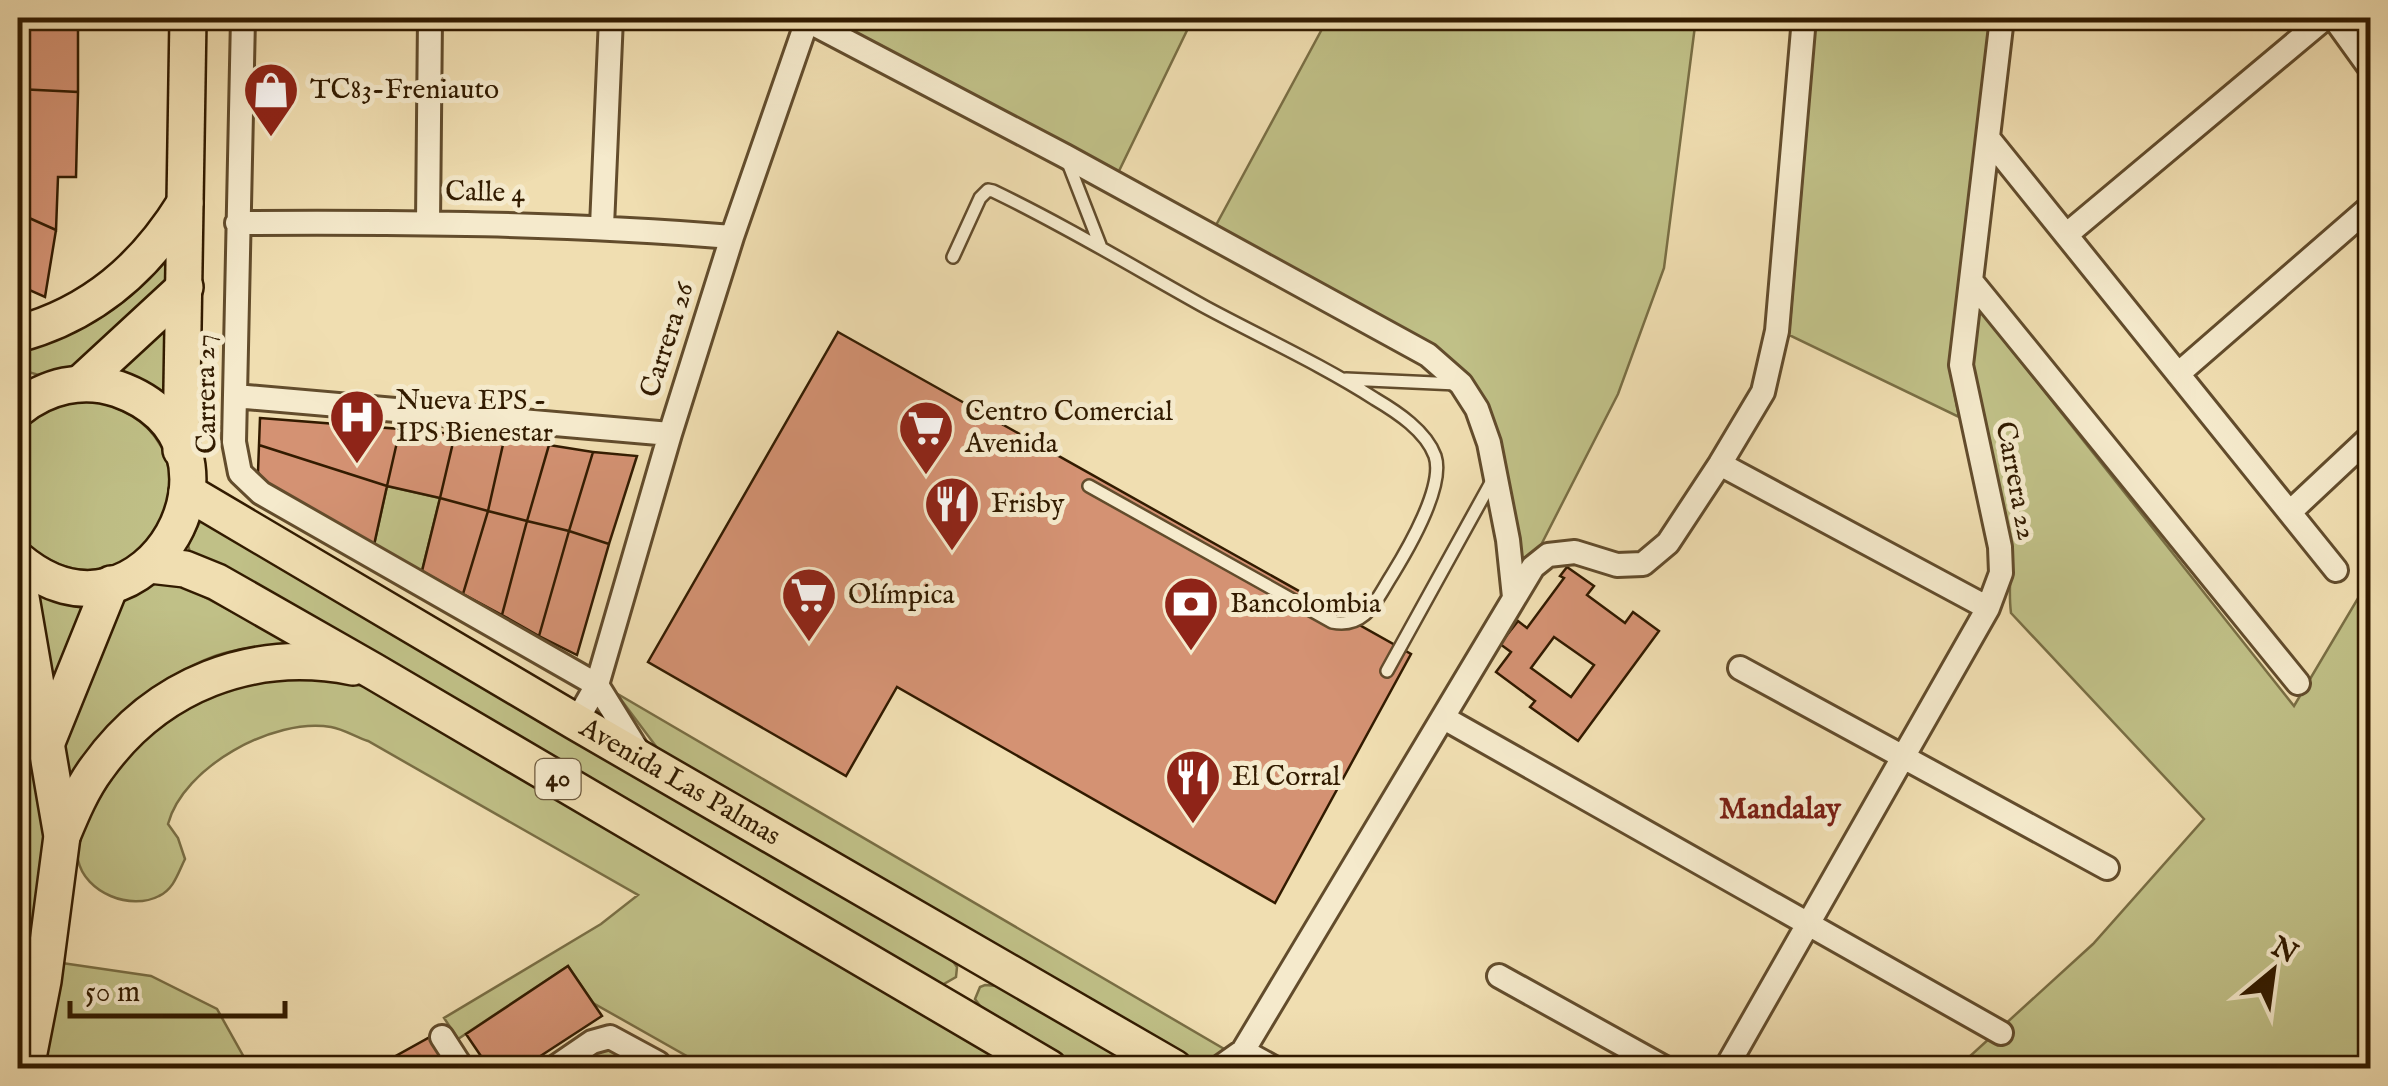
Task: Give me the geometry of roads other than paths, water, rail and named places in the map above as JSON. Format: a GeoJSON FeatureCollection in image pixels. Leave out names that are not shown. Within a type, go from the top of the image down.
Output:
{"type":"FeatureCollection","features":[{"type":"Feature","properties":{"kind":"main road"},"geometry":{"type":"LineString","coordinates":[[18,560],[36,574],[64,584],[111,584],[150,565],[174,536],[183,516],[187,492],[181,450],[188,18]]}},
{"type":"Feature","properties":{"kind":"main road"},"geometry":{"type":"LineString","coordinates":[[18,334],[64,318],[120,283],[156,246],[185,203]]}},
{"type":"Feature","properties":{"kind":"main road"},"geometry":{"type":"LineString","coordinates":[[81,383],[185,287]]}},
{"type":"Feature","properties":{"kind":"main road"},"geometry":{"type":"LineString","coordinates":[[25,396],[81,383],[108,386],[138,398],[166,423],[181,450]]}},
{"type":"Feature","properties":{"kind":"main road","name":"Avenida Las Palmas"},"geometry":{"type":"LineString","coordinates":[[187,492],[1174,1068]]}},
{"type":"Feature","properties":{"kind":"main road","name":"40"},"geometry":{"type":"LineString","coordinates":[[150,565],[174,566],[200,574],[373,671],[1049,1068]]}},
{"type":"Feature","properties":{"kind":"main road"},"geometry":{"type":"LineString","coordinates":[[18,580],[62,836],[43,981],[26,1068]]}},
{"type":"Feature","properties":{"kind":"main road"},"geometry":{"type":"LineString","coordinates":[[47,743],[111,584]]}},
{"type":"Feature","properties":{"kind":"main road"},"geometry":{"type":"LineString","coordinates":[[62,836],[86,784],[112,749],[151,712],[186,689],[219,673],[277,661],[330,662],[373,671]]}},
{"type":"Feature","properties":{"kind":"main road"},"geometry":{"type":"LineString","coordinates":[[959,1016],[978,955]]}},
{"type":"Feature","properties":{"kind":"street","name":"Carrera 27"},"geometry":{"type":"LineString","coordinates":[[243,18],[235,458],[249,484],[597,685]]}},
{"type":"Feature","properties":{"kind":"street"},"geometry":{"type":"LineString","coordinates":[[428,222],[430,18]]}},
{"type":"Feature","properties":{"kind":"street"},"geometry":{"type":"LineString","coordinates":[[602,226],[610,18]]}},
{"type":"Feature","properties":{"kind":"street"},"geometry":{"type":"LineString","coordinates":[[1243,1060],[1532,567],[1548,555],[1575,552],[1616,565],[1643,564],[1668,542],[1763,392],[1777,332],[1804,18]]}},
{"type":"Feature","properties":{"kind":"street","name":"Carrera 22"},"geometry":{"type":"LineString","coordinates":[[1726,1068],[1988,608],[2001,574],[1961,364],[2002,18]]}},
{"type":"Feature","properties":{"kind":"street"},"geometry":{"type":"LineString","coordinates":[[2066,235],[2325,18]]}},
{"type":"Feature","properties":{"kind":"street"},"geometry":{"type":"LineString","coordinates":[[2334,18],[2370,68]]}},
{"type":"Feature","properties":{"kind":"street"},"geometry":{"type":"LineString","coordinates":[[808,19],[1428,355],[1461,384],[1477,409],[1496,476],[1514,598]]}},
{"type":"Feature","properties":{"kind":"street","name":"Carrera 26"},"geometry":{"type":"LineString","coordinates":[[576,722],[597,685],[732,237],[808,19]]}},
{"type":"Feature","properties":{"kind":"street"},"geometry":{"type":"LineString","coordinates":[[1988,138],[2336,570]]}},
{"type":"Feature","properties":{"kind":"street"},"geometry":{"type":"LineString","coordinates":[[2178,374],[2370,207]]}},
{"type":"Feature","properties":{"kind":"street","name":"Calle 4"},"geometry":{"type":"LineString","coordinates":[[237,224],[428,222],[602,226],[732,237]]}},
{"type":"Feature","properties":{"kind":"street"},"geometry":{"type":"LineString","coordinates":[[1972,282],[2298,683]]}},
{"type":"Feature","properties":{"kind":"street"},"geometry":{"type":"LineString","coordinates":[[235,396],[670,434]]}},
{"type":"Feature","properties":{"kind":"street"},"geometry":{"type":"LineString","coordinates":[[2290,512],[2370,438]]}},
{"type":"Feature","properties":{"kind":"street"},"geometry":{"type":"LineString","coordinates":[[1720,464],[1988,608]]}},
{"type":"Feature","properties":{"kind":"street"},"geometry":{"type":"LineString","coordinates":[[1740,668],[2107,868]]}},
{"type":"Feature","properties":{"kind":"street"},"geometry":{"type":"LineString","coordinates":[[597,685],[643,760]]}},
{"type":"Feature","properties":{"kind":"street"},"geometry":{"type":"LineString","coordinates":[[1444,718],[2001,1033]]}},
{"type":"Feature","properties":{"kind":"street"},"geometry":{"type":"LineString","coordinates":[[1499,976],[1665,1068]]}},
{"type":"Feature","properties":{"kind":"street"},"geometry":{"type":"LineString","coordinates":[[442,1037],[462,1068]]}},
{"type":"Feature","properties":{"kind":"street"},"geometry":{"type":"LineString","coordinates":[[554,1068],[592,1042],[610,1037],[658,1063],[659,1068]]}},
{"type":"Feature","properties":{"kind":"street"},"geometry":{"type":"LineString","coordinates":[[1219,1068],[1243,1060],[1274,1068]]}},
{"type":"Feature","properties":{"kind":"lane"},"geometry":{"type":"LineString","coordinates":[[1066,156],[1100,245]]}},
{"type":"Feature","properties":{"kind":"lane"},"geometry":{"type":"LineString","coordinates":[[953,257],[980,198],[988,190],[1100,245],[1377,399],[1420,433],[1434,453],[1438,468],[1406,553],[1372,608],[1356,622],[1332,622],[1089,486]]}},
{"type":"Feature","properties":{"kind":"lane"},"geometry":{"type":"LineString","coordinates":[[1342,380],[1461,384]]}},
{"type":"Feature","properties":{"kind":"lane"},"geometry":{"type":"LineString","coordinates":[[1387,672],[1496,476]]}},
{"type":"Feature","properties":{"kind":"place","name":"TC83-Freniauto"},"geometry":{"type":"Point","coordinates":[271,139]}},
{"type":"Feature","properties":{"kind":"place","name":"Nueva EPS - IPS Bienestar"},"geometry":{"type":"Point","coordinates":[357,466]}},
{"type":"Feature","properties":{"kind":"place","name":"Centro Comercial Avenida"},"geometry":{"type":"Point","coordinates":[926,477]}},
{"type":"Feature","properties":{"kind":"place","name":"Frisby"},"geometry":{"type":"Point","coordinates":[952,553]}},
{"type":"Feature","properties":{"kind":"place","name":"Olímpica"},"geometry":{"type":"Point","coordinates":[809,644]}},
{"type":"Feature","properties":{"kind":"place","name":"Bancolombia"},"geometry":{"type":"Point","coordinates":[1191,653]}},
{"type":"Feature","properties":{"kind":"place","name":"El Corral"},"geometry":{"type":"Point","coordinates":[1193,826]}},
{"type":"Feature","properties":{"kind":"district","name":"Mandalay"},"geometry":{"type":"Point","coordinates":[1780,810]}}]}
